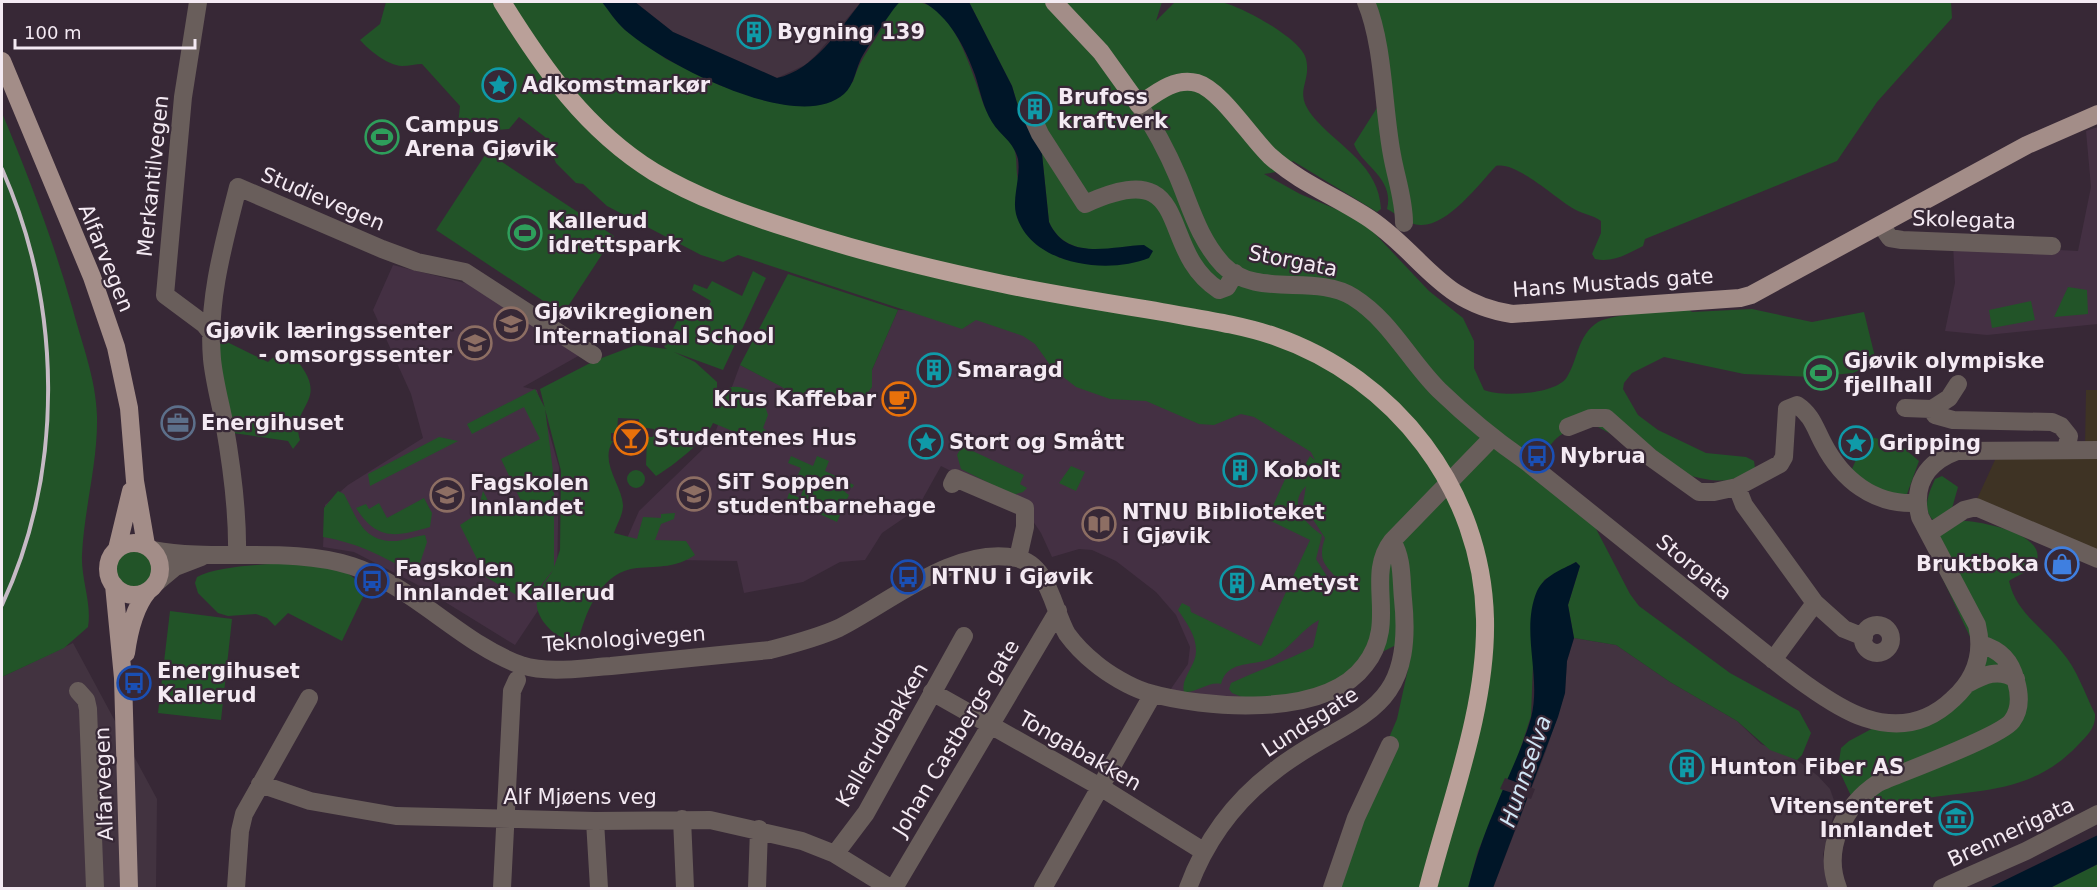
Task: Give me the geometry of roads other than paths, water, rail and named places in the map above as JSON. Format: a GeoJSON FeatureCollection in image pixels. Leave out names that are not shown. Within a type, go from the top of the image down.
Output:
{"type":"FeatureCollection","features":[{"type":"Feature","properties":{"kind":"highway"},"geometry":{"type":"LineString","coordinates":[[502,2],[556,83],[592,124],[642,164],[706,199],[823,239],[954,273],[1221,322],[1272,335],[1335,364],[1364,384],[1393,409],[1430,451],[1457,497],[1474,545],[1484,603],[1485,641],[1480,686],[1428,888]]}},
{"type":"Feature","properties":{"kind":"main road"},"geometry":{"type":"LineString","coordinates":[[1054,2],[1101,52],[1139,105]]}},
{"type":"Feature","properties":{"kind":"main road","name":"Alfarvegen"},"geometry":{"type":"LineString","coordinates":[[2,61],[107,317],[125,383],[135,481],[149,548]]}},
{"type":"Feature","properties":{"kind":"main road","name":"Hans Mustads gate"},"geometry":{"type":"LineString","coordinates":[[1139,105],[1175,83],[1190,81],[1205,86],[1279,164],[1302,181],[1373,220],[1436,280],[1462,298],[1488,309],[1519,314],[1740,298],[1766,289],[2027,145],[2096,115]]}},
{"type":"Feature","properties":{"kind":"main road","name":"Alfarvegen"},"geometry":{"type":"LineString","coordinates":[[117,549],[135,481]]}},
{"type":"Feature","properties":{"kind":"main road"},"geometry":{"type":"LineString","coordinates":[[136,542],[149,548],[160,565],[152,587],[130,594],[114,585],[108,566],[117,549],[136,542]]}},
{"type":"Feature","properties":{"kind":"main road","name":"Alfarvegen"},"geometry":{"type":"LineString","coordinates":[[114,585],[123,678],[129,888]]}},
{"type":"Feature","properties":{"kind":"main road","name":"Alfarvegen"},"geometry":{"type":"LineString","coordinates":[[123,678],[133,619],[139,602],[152,587]]}},
{"type":"Feature","properties":{"kind":"street","name":"Merkantilvegen"},"geometry":{"type":"LineString","coordinates":[[198,2],[183,97],[165,296],[204,324],[212,334]]}},
{"type":"Feature","properties":{"kind":"street"},"geometry":{"type":"LineString","coordinates":[[1366,2],[1375,37],[1392,157],[1404,206],[1404,223]]}},
{"type":"Feature","properties":{"kind":"street","name":"Storgata"},"geometry":{"type":"LineString","coordinates":[[1139,105],[1167,154],[1204,243],[1226,267],[1255,281],[1325,286],[1351,296],[1382,319],[1438,389],[1493,437],[1773,660],[1842,707],[1864,718],[1889,723],[1909,724],[1929,716],[1950,702],[1966,684],[1977,666],[1980,644],[1971,612],[1929,533],[1916,503]]}},
{"type":"Feature","properties":{"kind":"street"},"geometry":{"type":"LineString","coordinates":[[1030,112],[1040,134],[1085,204],[1126,190],[1148,191],[1160,197],[1168,207],[1185,250],[1206,282],[1219,290],[1227,287],[1235,273]]}},
{"type":"Feature","properties":{"kind":"street","name":"Studievegen"},"geometry":{"type":"LineString","coordinates":[[237,555],[237,520],[233,481],[212,360],[212,334],[214,296],[238,187],[378,248],[417,262],[465,272],[593,355]]}},
{"type":"Feature","properties":{"kind":"street","name":"Skolegata"},"geometry":{"type":"LineString","coordinates":[[1881,225],[1890,238],[1902,240],[2052,246]]}},
{"type":"Feature","properties":{"kind":"street"},"geometry":{"type":"LineString","coordinates":[[1905,408],[1932,410],[1948,398],[1958,384]]}},
{"type":"Feature","properties":{"kind":"street"},"geometry":{"type":"LineString","coordinates":[[1568,427],[1591,418],[1606,418],[1650,457],[1699,492],[1714,492],[1737,487],[1767,474],[1783,461],[1787,409],[1797,405],[1809,416],[1828,454],[1852,482],[1884,501],[1916,503],[1930,465],[1941,457],[1957,451],[2098,450]]}},
{"type":"Feature","properties":{"kind":"street"},"geometry":{"type":"LineString","coordinates":[[1932,410],[1935,415],[1953,420],[2052,422],[2061,426],[2069,436],[2066,450]]}},
{"type":"Feature","properties":{"kind":"street"},"geometry":{"type":"LineString","coordinates":[[952,484],[955,478],[1025,508],[1025,527],[1018,558],[1035,568],[1050,591],[1066,632],[1097,665],[1143,691],[1153,694],[1239,705],[1281,703],[1319,696],[1351,680],[1366,665],[1378,642],[1383,618],[1380,561],[1392,541],[1418,516],[1478,449],[1493,437]]}},
{"type":"Feature","properties":{"kind":"street"},"geometry":{"type":"LineString","coordinates":[[1737,487],[1744,505],[1815,603],[1844,629],[1864,638]]}},
{"type":"Feature","properties":{"kind":"street"},"geometry":{"type":"LineString","coordinates":[[1929,533],[1964,510],[1976,507],[2098,560]]}},
{"type":"Feature","properties":{"kind":"street","name":"Lundsgate"},"geometry":{"type":"LineString","coordinates":[[1188,888],[1203,850],[1229,815],[1257,785],[1292,758],[1363,717],[1389,691],[1397,673],[1406,640],[1400,560],[1392,541]]}},
{"type":"Feature","properties":{"kind":"street","name":"Teknologivegen"},"geometry":{"type":"LineString","coordinates":[[149,548],[205,555],[318,559],[359,568],[412,597],[501,656],[521,665],[558,670],[770,650],[799,643],[839,627],[927,576],[946,568],[992,557],[1018,558]]}},
{"type":"Feature","properties":{"kind":"street","name":"Teknologivegen"},"geometry":{"type":"LineString","coordinates":[[152,587],[175,567],[205,555]]}},
{"type":"Feature","properties":{"kind":"street"},"geometry":{"type":"LineString","coordinates":[[1773,660],[1815,603]]}},
{"type":"Feature","properties":{"kind":"street","name":"Johan Castbergs gate"},"geometry":{"type":"LineString","coordinates":[[892,888],[1058,611]]}},
{"type":"Feature","properties":{"kind":"street","name":"Kallerudbakken"},"geometry":{"type":"LineString","coordinates":[[835,854],[866,813],[964,636]]}},
{"type":"Feature","properties":{"kind":"street"},"geometry":{"type":"LineString","coordinates":[[1838,888],[1834,881],[1835,845],[1839,826],[1855,802],[1878,783],[2002,730],[2011,723],[2018,712],[2019,699],[2012,667],[2000,651],[1980,644]]}},
{"type":"Feature","properties":{"kind":"street"},"geometry":{"type":"LineString","coordinates":[[1966,684],[1998,672],[2006,673],[2016,679]]}},
{"type":"Feature","properties":{"kind":"street"},"geometry":{"type":"LineString","coordinates":[[502,888],[512,691],[517,680]]}},
{"type":"Feature","properties":{"kind":"street"},"geometry":{"type":"LineString","coordinates":[[78,691],[86,700],[88,709],[95,888]]}},
{"type":"Feature","properties":{"kind":"street","name":"Tongabakken"},"geometry":{"type":"LineString","coordinates":[[932,692],[990,724],[1050,762],[1102,788],[1203,850]]}},
{"type":"Feature","properties":{"kind":"street"},"geometry":{"type":"LineString","coordinates":[[1043,888],[1102,788],[1153,694]]}},
{"type":"Feature","properties":{"kind":"street"},"geometry":{"type":"LineString","coordinates":[[236,888],[240,831],[244,814],[309,698]]}},
{"type":"Feature","properties":{"kind":"street"},"geometry":{"type":"LineString","coordinates":[[1332,888],[1356,818],[1390,746]]}},
{"type":"Feature","properties":{"kind":"street","name":"Alf Mjøens veg"},"geometry":{"type":"LineString","coordinates":[[260,784],[310,801],[396,816],[507,820],[710,820],[759,829],[802,841],[835,854],[892,888]]}},
{"type":"Feature","properties":{"kind":"street","name":"Brennerigata"},"geometry":{"type":"LineString","coordinates":[[1942,888],[2026,851],[2098,814]]}},
{"type":"Feature","properties":{"kind":"street"},"geometry":{"type":"LineString","coordinates":[[682,819],[685,888]]}},
{"type":"Feature","properties":{"kind":"street"},"geometry":{"type":"LineString","coordinates":[[595,821],[599,888]]}},
{"type":"Feature","properties":{"kind":"street"},"geometry":{"type":"LineString","coordinates":[[757,888],[759,829]]}},
{"type":"Feature","properties":{"kind":"water"},"geometry":{"type":"Polygon","coordinates":[[[602,2],[635,2],[673,32],[777,78],[803,67],[814,58],[825,48],[861,2],[900,2],[867,49],[852,83],[844,94],[823,104],[796,106],[765,101],[732,90],[669,60],[625,30],[602,2]]]}},
{"type":"Feature","properties":{"kind":"water"},"geometry":{"type":"Polygon","coordinates":[[[923,2],[969,2],[1012,86],[1018,106],[1042,154],[1049,222],[1057,235],[1067,243],[1091,249],[1144,245],[1153,251],[1149,258],[1112,265],[1072,262],[1053,255],[1037,245],[1024,231],[1015,207],[1019,166],[1016,153],[989,117],[971,64],[955,33],[941,15],[923,2]]]}},
{"type":"Feature","properties":{"kind":"water","name":"Hunnselva"},"geometry":{"type":"Polygon","coordinates":[[[1576,562],[1580,566],[1568,605],[1574,638],[1567,661],[1565,693],[1558,717],[1493,888],[1468,888],[1486,830],[1519,753],[1531,718],[1534,702],[1530,622],[1532,606],[1540,585],[1559,570],[1576,562]]]}},
{"type":"Feature","properties":{"kind":"water"},"geometry":{"type":"Polygon","coordinates":[[[2098,835],[2098,864],[2050,888],[1989,888],[2098,835]]]}},
{"type":"Feature","properties":{"kind":"railway"},"geometry":{"type":"LineString","coordinates":[[2,169],[22,221],[36,275],[45,331],[48,387],[46,443],[37,499],[23,553],[2,605]]}},
{"type":"Feature","properties":{"kind":"place","name":"Bygning 139"},"geometry":{"type":"Point","coordinates":[754,32]}},
{"type":"Feature","properties":{"kind":"place","name":"Adkomstmarkør"},"geometry":{"type":"Point","coordinates":[499,85]}},
{"type":"Feature","properties":{"kind":"place","name":"Brufoss kraftverk"},"geometry":{"type":"Point","coordinates":[1035,109]}},
{"type":"Feature","properties":{"kind":"place","name":"Campus Arena Gjøvik"},"geometry":{"type":"Point","coordinates":[382,137]}},
{"type":"Feature","properties":{"kind":"place","name":"Kallerud idrettspark"},"geometry":{"type":"Point","coordinates":[525,233]}},
{"type":"Feature","properties":{"kind":"place","name":"Gjøvikregionen International School"},"geometry":{"type":"Point","coordinates":[511,324]}},
{"type":"Feature","properties":{"kind":"place","name":"Gjøvik læringssenter - omsorgssenter"},"geometry":{"type":"Point","coordinates":[475,343]}},
{"type":"Feature","properties":{"kind":"place","name":"Smaragd"},"geometry":{"type":"Point","coordinates":[934,370]}},
{"type":"Feature","properties":{"kind":"place","name":"Gjøvik olympiske fjellhall"},"geometry":{"type":"Point","coordinates":[1821,373]}},
{"type":"Feature","properties":{"kind":"place","name":"Krus Kaffebar"},"geometry":{"type":"Point","coordinates":[899,399]}},
{"type":"Feature","properties":{"kind":"place","name":"Energihuset"},"geometry":{"type":"Point","coordinates":[178,423]}},
{"type":"Feature","properties":{"kind":"place","name":"Studentenes Hus"},"geometry":{"type":"Point","coordinates":[631,438]}},
{"type":"Feature","properties":{"kind":"place","name":"Stort og Smått"},"geometry":{"type":"Point","coordinates":[926,442]}},
{"type":"Feature","properties":{"kind":"place","name":"Gripping"},"geometry":{"type":"Point","coordinates":[1856,443]}},
{"type":"Feature","properties":{"kind":"place","name":"Nybrua"},"geometry":{"type":"Point","coordinates":[1537,456]}},
{"type":"Feature","properties":{"kind":"place","name":"Kobolt"},"geometry":{"type":"Point","coordinates":[1240,470]}},
{"type":"Feature","properties":{"kind":"place","name":"SiT Soppen studentbarnehage"},"geometry":{"type":"Point","coordinates":[694,494]}},
{"type":"Feature","properties":{"kind":"place","name":"Fagskolen Innlandet"},"geometry":{"type":"Point","coordinates":[447,495]}},
{"type":"Feature","properties":{"kind":"place","name":"NTNU Biblioteket i Gjøvik"},"geometry":{"type":"Point","coordinates":[1099,524]}},
{"type":"Feature","properties":{"kind":"place","name":"Bruktboka"},"geometry":{"type":"Point","coordinates":[2062,564]}},
{"type":"Feature","properties":{"kind":"place","name":"NTNU i Gjøvik"},"geometry":{"type":"Point","coordinates":[908,577]}},
{"type":"Feature","properties":{"kind":"place","name":"Fagskolen Innlandet Kallerud"},"geometry":{"type":"Point","coordinates":[372,581]}},
{"type":"Feature","properties":{"kind":"place","name":"Ametyst"},"geometry":{"type":"Point","coordinates":[1237,583]}},
{"type":"Feature","properties":{"kind":"place","name":"Energihuset Kallerud"},"geometry":{"type":"Point","coordinates":[134,683]}},
{"type":"Feature","properties":{"kind":"place","name":"Hunton Fiber AS"},"geometry":{"type":"Point","coordinates":[1687,767]}},
{"type":"Feature","properties":{"kind":"place","name":"Vitensenteret Innlandet"},"geometry":{"type":"Point","coordinates":[1956,818]}}]}
